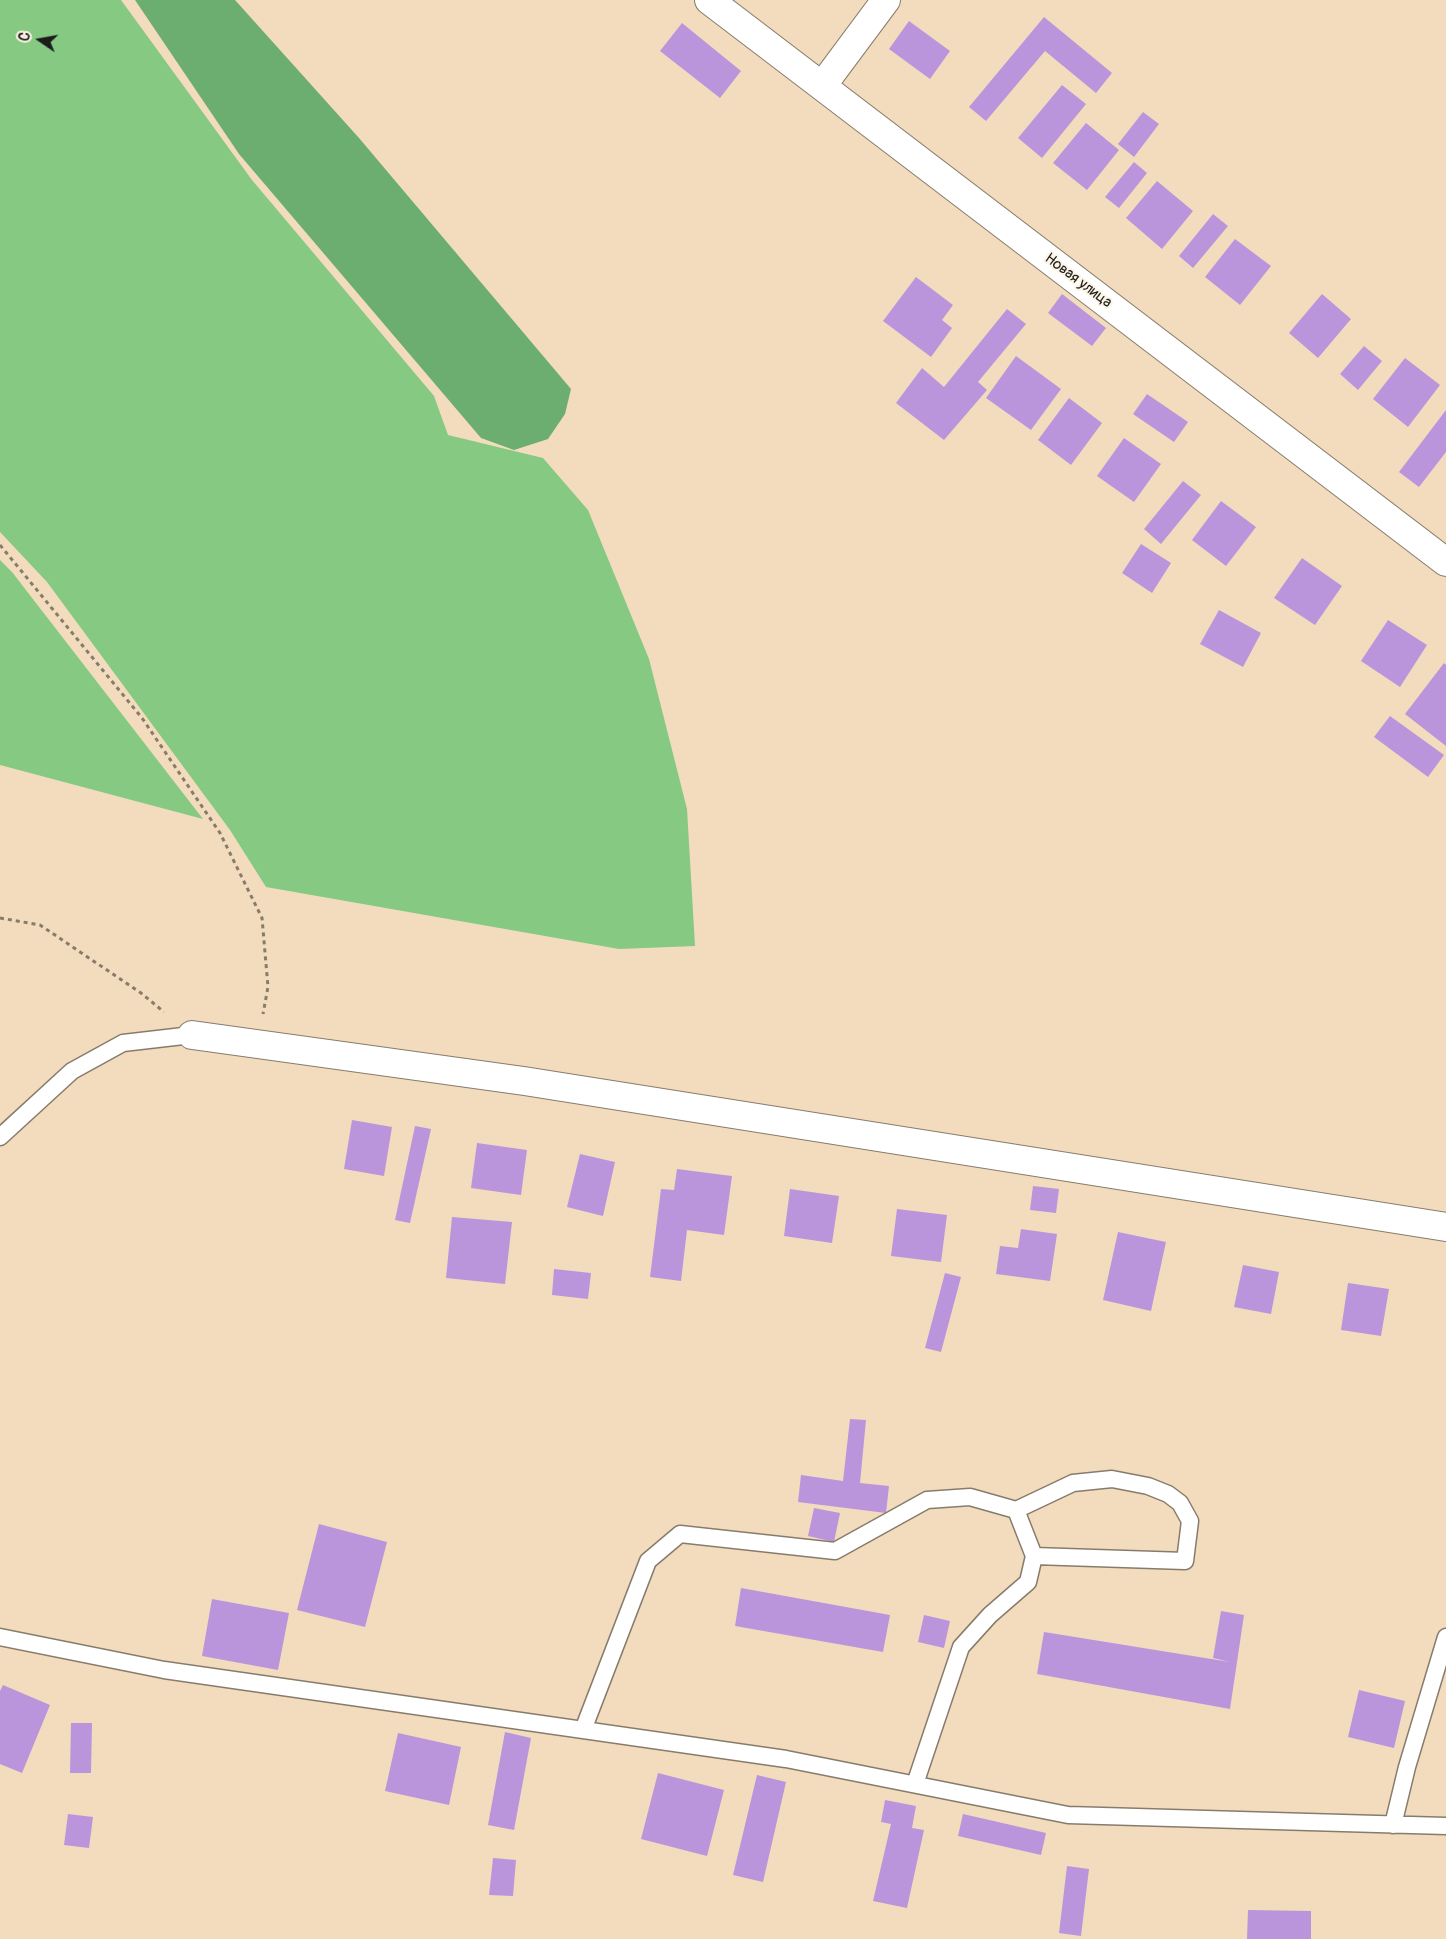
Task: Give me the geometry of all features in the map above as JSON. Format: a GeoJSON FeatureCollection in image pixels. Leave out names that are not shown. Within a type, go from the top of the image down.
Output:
{"type":"FeatureCollection","features":[{"type":"Feature","properties":{"kind":"street","name":"Новая улица"},"geometry":{"type":"LineString","coordinates":[[709,0],[1446,562]]}},
{"type":"Feature","properties":{"kind":"street"},"geometry":{"type":"LineString","coordinates":[[822,86],[886,0]]}},
{"type":"Feature","properties":{"kind":"street"},"geometry":{"type":"LineString","coordinates":[[192,1035],[524,1081],[1446,1227]]}},
{"type":"Feature","properties":{"kind":"lane"},"geometry":{"type":"LineString","coordinates":[[0,1137],[72,1071],[123,1043],[192,1035]]}},
{"type":"Feature","properties":{"kind":"lane"},"geometry":{"type":"LineString","coordinates":[[583,1730],[648,1561],[680,1534],[835,1551],[926,1500],[970,1497],[1016,1510],[1073,1483],[1112,1479],[1148,1486],[1168,1494],[1180,1503],[1190,1522],[1185,1561],[1034,1556]]}},
{"type":"Feature","properties":{"kind":"lane"},"geometry":{"type":"LineString","coordinates":[[916,1784],[961,1646],[990,1615],[1028,1582],[1034,1556],[1016,1510]]}},
{"type":"Feature","properties":{"kind":"lane"},"geometry":{"type":"LineString","coordinates":[[1393,1825],[1407,1767],[1446,1636]]}},
{"type":"Feature","properties":{"kind":"lane"},"geometry":{"type":"LineString","coordinates":[[0,1637],[164,1670],[786,1759],[1068,1815],[1446,1826]]}},
{"type":"Feature","properties":{"kind":"path"},"geometry":{"type":"LineString","coordinates":[[0,545],[142,718],[220,833],[262,918],[268,986],[257,1044]]}},
{"type":"Feature","properties":{"kind":"path"},"geometry":{"type":"LineString","coordinates":[[0,918],[40,925],[141,993],[192,1035]]}},
{"type":"Feature","properties":{"kind":"green space"},"geometry":{"type":"Polygon","coordinates":[[[0,0],[121,0],[252,180],[434,396],[448,435],[543,458],[588,510],[649,659],[687,809],[695,946],[619,949],[266,887],[230,830],[47,582],[0,532],[0,0]]]}},
{"type":"Feature","properties":{"kind":"green space"},"geometry":{"type":"Polygon","coordinates":[[[135,0],[235,0],[359,138],[571,389],[565,414],[548,439],[514,450],[481,438],[239,154],[135,0]]]}},
{"type":"Feature","properties":{"kind":"green space"},"geometry":{"type":"Polygon","coordinates":[[[0,560],[12,572],[203,819],[0,765],[0,560]]]}},
{"type":"Feature","properties":{"kind":"building"},"geometry":{"type":"Polygon","coordinates":[[[1044,17],[1112,73],[1096,93],[1045,51],[986,121],[969,107],[1044,17]]]}},
{"type":"Feature","properties":{"kind":"building"},"geometry":{"type":"Polygon","coordinates":[[[909,21],[950,51],[930,79],[889,49],[909,21]]]}},
{"type":"Feature","properties":{"kind":"building"},"geometry":{"type":"Polygon","coordinates":[[[682,23],[741,71],[720,98],[660,51],[682,23]]]}},
{"type":"Feature","properties":{"kind":"building"},"geometry":{"type":"Polygon","coordinates":[[[1062,85],[1086,104],[1042,158],[1018,138],[1062,85]]]}},
{"type":"Feature","properties":{"kind":"building"},"geometry":{"type":"Polygon","coordinates":[[[1143,112],[1159,124],[1134,157],[1118,144],[1143,112]]]}},
{"type":"Feature","properties":{"kind":"building"},"geometry":{"type":"Polygon","coordinates":[[[1086,123],[1119,150],[1087,190],[1053,163],[1086,123]]]}},
{"type":"Feature","properties":{"kind":"building"},"geometry":{"type":"Polygon","coordinates":[[[1134,162],[1147,173],[1119,208],[1105,197],[1134,162]]]}},
{"type":"Feature","properties":{"kind":"building"},"geometry":{"type":"Polygon","coordinates":[[[1157,181],[1193,211],[1162,249],[1126,218],[1157,181]]]}},
{"type":"Feature","properties":{"kind":"building"},"geometry":{"type":"Polygon","coordinates":[[[1213,214],[1228,226],[1193,268],[1179,256],[1213,214]]]}},
{"type":"Feature","properties":{"kind":"building"},"geometry":{"type":"Polygon","coordinates":[[[1235,239],[1271,266],[1240,305],[1205,277],[1235,239]]]}},
{"type":"Feature","properties":{"kind":"building"},"geometry":{"type":"Polygon","coordinates":[[[916,277],[953,305],[942,320],[952,328],[931,357],[883,321],[916,277]]]}},
{"type":"Feature","properties":{"kind":"building"},"geometry":{"type":"Polygon","coordinates":[[[1062,294],[1106,328],[1092,346],[1048,313],[1062,294]]]}},
{"type":"Feature","properties":{"kind":"building"},"geometry":{"type":"Polygon","coordinates":[[[1322,294],[1351,319],[1318,358],[1289,333],[1322,294]]]}},
{"type":"Feature","properties":{"kind":"building"},"geometry":{"type":"Polygon","coordinates":[[[1007,309],[1026,324],[978,382],[987,390],[944,440],[896,403],[922,368],[944,387],[1007,309]]]}},
{"type":"Feature","properties":{"kind":"building"},"geometry":{"type":"Polygon","coordinates":[[[1364,346],[1382,361],[1358,390],[1340,374],[1364,346]]]}},
{"type":"Feature","properties":{"kind":"building"},"geometry":{"type":"Polygon","coordinates":[[[1016,356],[1061,389],[1031,430],[986,398],[1016,356]]]}},
{"type":"Feature","properties":{"kind":"building"},"geometry":{"type":"Polygon","coordinates":[[[1405,358],[1440,385],[1408,427],[1373,399],[1405,358]]]}},
{"type":"Feature","properties":{"kind":"building"},"geometry":{"type":"Polygon","coordinates":[[[1147,394],[1188,422],[1174,442],[1133,414],[1147,394]]]}},
{"type":"Feature","properties":{"kind":"building"},"geometry":{"type":"Polygon","coordinates":[[[1069,398],[1102,423],[1071,465],[1038,440],[1069,398]]]}},
{"type":"Feature","properties":{"kind":"building"},"geometry":{"type":"Polygon","coordinates":[[[1446,410],[1446,452],[1419,487],[1399,472],[1446,410]]]}},
{"type":"Feature","properties":{"kind":"building"},"geometry":{"type":"Polygon","coordinates":[[[1124,438],[1161,464],[1134,502],[1097,476],[1124,438]]]}},
{"type":"Feature","properties":{"kind":"building"},"geometry":{"type":"Polygon","coordinates":[[[1183,481],[1201,495],[1161,544],[1144,529],[1183,481]]]}},
{"type":"Feature","properties":{"kind":"building"},"geometry":{"type":"Polygon","coordinates":[[[1221,501],[1256,527],[1226,566],[1192,540],[1221,501]]]}},
{"type":"Feature","properties":{"kind":"building"},"geometry":{"type":"Polygon","coordinates":[[[1141,544],[1171,563],[1152,593],[1122,573],[1141,544]]]}},
{"type":"Feature","properties":{"kind":"building"},"geometry":{"type":"Polygon","coordinates":[[[1302,558],[1342,586],[1315,625],[1274,598],[1302,558]]]}},
{"type":"Feature","properties":{"kind":"building"},"geometry":{"type":"Polygon","coordinates":[[[1219,610],[1261,633],[1243,667],[1200,644],[1219,610]]]}},
{"type":"Feature","properties":{"kind":"building"},"geometry":{"type":"Polygon","coordinates":[[[1388,620],[1427,645],[1400,687],[1361,661],[1388,620]]]}},
{"type":"Feature","properties":{"kind":"building"},"geometry":{"type":"Polygon","coordinates":[[[1444,663],[1446,665],[1446,746],[1405,714],[1444,663]]]}},
{"type":"Feature","properties":{"kind":"building"},"geometry":{"type":"Polygon","coordinates":[[[1390,716],[1444,755],[1428,777],[1374,737],[1390,716]]]}},
{"type":"Feature","properties":{"kind":"building"},"geometry":{"type":"Polygon","coordinates":[[[352,1120],[392,1127],[384,1176],[344,1169],[352,1120]]]}},
{"type":"Feature","properties":{"kind":"building"},"geometry":{"type":"Polygon","coordinates":[[[415,1126],[431,1129],[410,1223],[395,1220],[415,1126]]]}},
{"type":"Feature","properties":{"kind":"building"},"geometry":{"type":"Polygon","coordinates":[[[477,1143],[527,1150],[521,1195],[471,1188],[477,1143]]]}},
{"type":"Feature","properties":{"kind":"building"},"geometry":{"type":"Polygon","coordinates":[[[580,1154],[615,1162],[603,1216],[567,1207],[580,1154]]]}},
{"type":"Feature","properties":{"kind":"building"},"geometry":{"type":"Polygon","coordinates":[[[677,1169],[732,1176],[724,1235],[687,1230],[681,1281],[650,1277],[661,1189],[674,1190],[677,1169]]]}},
{"type":"Feature","properties":{"kind":"building"},"geometry":{"type":"Polygon","coordinates":[[[1033,1186],[1059,1189],[1056,1213],[1030,1210],[1033,1186]]]}},
{"type":"Feature","properties":{"kind":"building"},"geometry":{"type":"Polygon","coordinates":[[[790,1189],[839,1196],[832,1243],[784,1236],[790,1189]]]}},
{"type":"Feature","properties":{"kind":"building"},"geometry":{"type":"Polygon","coordinates":[[[897,1209],[947,1215],[941,1262],[891,1256],[897,1209]]]}},
{"type":"Feature","properties":{"kind":"building"},"geometry":{"type":"Polygon","coordinates":[[[452,1217],[512,1222],[505,1284],[446,1278],[452,1217]]]}},
{"type":"Feature","properties":{"kind":"building"},"geometry":{"type":"Polygon","coordinates":[[[1021,1229],[1057,1234],[1050,1281],[996,1274],[1000,1246],[1018,1248],[1021,1229]]]}},
{"type":"Feature","properties":{"kind":"building"},"geometry":{"type":"Polygon","coordinates":[[[1118,1232],[1166,1242],[1151,1311],[1103,1300],[1118,1232]]]}},
{"type":"Feature","properties":{"kind":"building"},"geometry":{"type":"Polygon","coordinates":[[[1243,1265],[1279,1272],[1271,1314],[1234,1307],[1243,1265]]]}},
{"type":"Feature","properties":{"kind":"building"},"geometry":{"type":"Polygon","coordinates":[[[554,1269],[591,1273],[588,1299],[552,1295],[554,1269]]]}},
{"type":"Feature","properties":{"kind":"building"},"geometry":{"type":"Polygon","coordinates":[[[945,1273],[961,1277],[941,1352],[925,1348],[945,1273]]]}},
{"type":"Feature","properties":{"kind":"building"},"geometry":{"type":"Polygon","coordinates":[[[1348,1283],[1389,1289],[1381,1336],[1341,1330],[1348,1283]]]}},
{"type":"Feature","properties":{"kind":"building"},"geometry":{"type":"Polygon","coordinates":[[[850,1419],[866,1420],[860,1483],[889,1486],[886,1513],[798,1502],[801,1475],[843,1481],[850,1419]]]}},
{"type":"Feature","properties":{"kind":"building"},"geometry":{"type":"Polygon","coordinates":[[[814,1508],[840,1513],[834,1542],[808,1536],[814,1508]]]}},
{"type":"Feature","properties":{"kind":"building"},"geometry":{"type":"Polygon","coordinates":[[[319,1524],[387,1542],[365,1627],[297,1610],[319,1524]]]}},
{"type":"Feature","properties":{"kind":"building"},"geometry":{"type":"Polygon","coordinates":[[[741,1588],[890,1615],[883,1652],[735,1626],[741,1588]]]}},
{"type":"Feature","properties":{"kind":"building"},"geometry":{"type":"Polygon","coordinates":[[[212,1599],[289,1613],[278,1670],[202,1656],[212,1599]]]}},
{"type":"Feature","properties":{"kind":"building"},"geometry":{"type":"Polygon","coordinates":[[[1221,1611],[1244,1615],[1230,1709],[1037,1674],[1044,1632],[1230,1662],[1213,1658],[1221,1611]]]}},
{"type":"Feature","properties":{"kind":"building"},"geometry":{"type":"Polygon","coordinates":[[[924,1615],[950,1621],[944,1648],[918,1642],[924,1615]]]}},
{"type":"Feature","properties":{"kind":"building"},"geometry":{"type":"Polygon","coordinates":[[[3,1685],[50,1705],[22,1773],[0,1764],[0,1691],[3,1685]]]}},
{"type":"Feature","properties":{"kind":"building"},"geometry":{"type":"Polygon","coordinates":[[[1359,1690],[1405,1701],[1394,1748],[1348,1737],[1359,1690]]]}},
{"type":"Feature","properties":{"kind":"building"},"geometry":{"type":"Polygon","coordinates":[[[71,1723],[92,1723],[91,1773],[70,1773],[71,1723]]]}},
{"type":"Feature","properties":{"kind":"building"},"geometry":{"type":"Polygon","coordinates":[[[505,1732],[531,1738],[514,1830],[488,1825],[505,1732]]]}},
{"type":"Feature","properties":{"kind":"building"},"geometry":{"type":"Polygon","coordinates":[[[398,1733],[461,1747],[449,1805],[385,1791],[398,1733]]]}},
{"type":"Feature","properties":{"kind":"building"},"geometry":{"type":"Polygon","coordinates":[[[658,1773],[724,1790],[707,1856],[641,1839],[658,1773]]]}},
{"type":"Feature","properties":{"kind":"building"},"geometry":{"type":"Polygon","coordinates":[[[757,1775],[786,1782],[763,1882],[733,1875],[757,1775]]]}},
{"type":"Feature","properties":{"kind":"building"},"geometry":{"type":"Polygon","coordinates":[[[885,1800],[916,1806],[912,1828],[924,1830],[907,1908],[873,1901],[891,1824],[881,1822],[885,1800]]]}},
{"type":"Feature","properties":{"kind":"building"},"geometry":{"type":"Polygon","coordinates":[[[68,1814],[93,1817],[89,1848],[64,1845],[68,1814]]]}},
{"type":"Feature","properties":{"kind":"building"},"geometry":{"type":"Polygon","coordinates":[[[963,1814],[1046,1833],[1041,1855],[958,1836],[963,1814]]]}},
{"type":"Feature","properties":{"kind":"building"},"geometry":{"type":"Polygon","coordinates":[[[493,1858],[516,1860],[513,1896],[489,1895],[493,1858]]]}},
{"type":"Feature","properties":{"kind":"building"},"geometry":{"type":"Polygon","coordinates":[[[1067,1866],[1089,1869],[1081,1936],[1059,1933],[1067,1866]]]}},
{"type":"Feature","properties":{"kind":"building"},"geometry":{"type":"Polygon","coordinates":[[[1248,1910],[1311,1911],[1311,1939],[1247,1939],[1248,1910]]]}}]}
